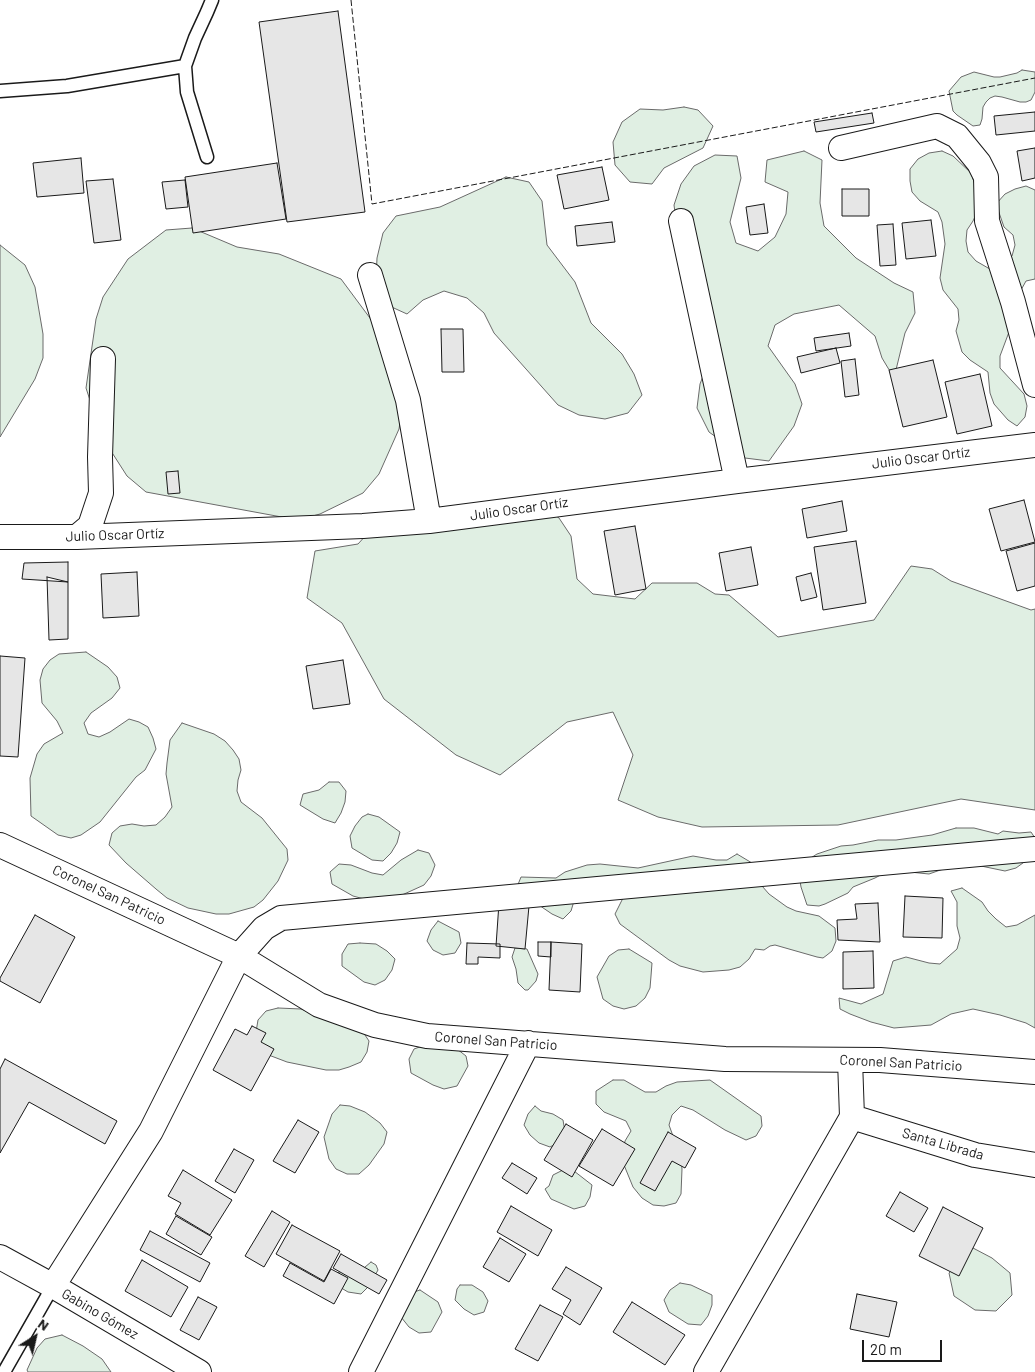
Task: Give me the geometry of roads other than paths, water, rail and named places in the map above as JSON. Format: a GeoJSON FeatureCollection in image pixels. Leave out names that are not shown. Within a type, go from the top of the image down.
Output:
{"type":"FeatureCollection","features":[{"type":"Feature","properties":{"kind":"street"},"geometry":{"type":"LineString","coordinates":[[841,148],[937,126],[957,136],[979,163],[986,178],[988,221],[1035,385]]}},
{"type":"Feature","properties":{"kind":"street"},"geometry":{"type":"LineString","coordinates":[[681,221],[737,480]]}},
{"type":"Feature","properties":{"kind":"street"},"geometry":{"type":"LineString","coordinates":[[370,275],[408,400],[429,522]]}},
{"type":"Feature","properties":{"kind":"street"},"geometry":{"type":"LineString","coordinates":[[77,537],[90,526],[101,493],[100,457],[103,359]]}},
{"type":"Feature","properties":{"kind":"street","name":"Julio Oscar Ortíz"},"geometry":{"type":"LineString","coordinates":[[0,537],[77,537],[429,522],[737,480],[1035,445]]}},
{"type":"Feature","properties":{"kind":"street","name":"Coronel San Patricio"},"geometry":{"type":"LineString","coordinates":[[0,845],[239,956],[319,1005],[375,1025],[428,1036],[726,1059],[880,1060],[1035,1072]]}},
{"type":"Feature","properties":{"kind":"street"},"geometry":{"type":"LineString","coordinates":[[53,1286],[151,1131],[239,956],[264,928],[281,918],[1035,849]]}},
{"type":"Feature","properties":{"kind":"street"},"geometry":{"type":"LineString","coordinates":[[361,1372],[528,1043]]}},
{"type":"Feature","properties":{"kind":"street"},"geometry":{"type":"LineString","coordinates":[[706,1372],[852,1117],[850,1060]]}},
{"type":"Feature","properties":{"kind":"street","name":"Santa Librada"},"geometry":{"type":"LineString","coordinates":[[852,1117],[974,1155],[1035,1165]]}},
{"type":"Feature","properties":{"kind":"street","name":"Gabino Gómez"},"geometry":{"type":"LineString","coordinates":[[0,1257],[199,1372]]}},
{"type":"Feature","properties":{"kind":"lane"},"geometry":{"type":"LineString","coordinates":[[206,157],[187,92],[185,66],[212,0]]}},
{"type":"Feature","properties":{"kind":"lane"},"geometry":{"type":"LineString","coordinates":[[0,91],[67,86],[185,66]]}},
{"type":"Feature","properties":{"kind":"lane"},"geometry":{"type":"LineString","coordinates":[[4,1372],[53,1286]]}}]}
